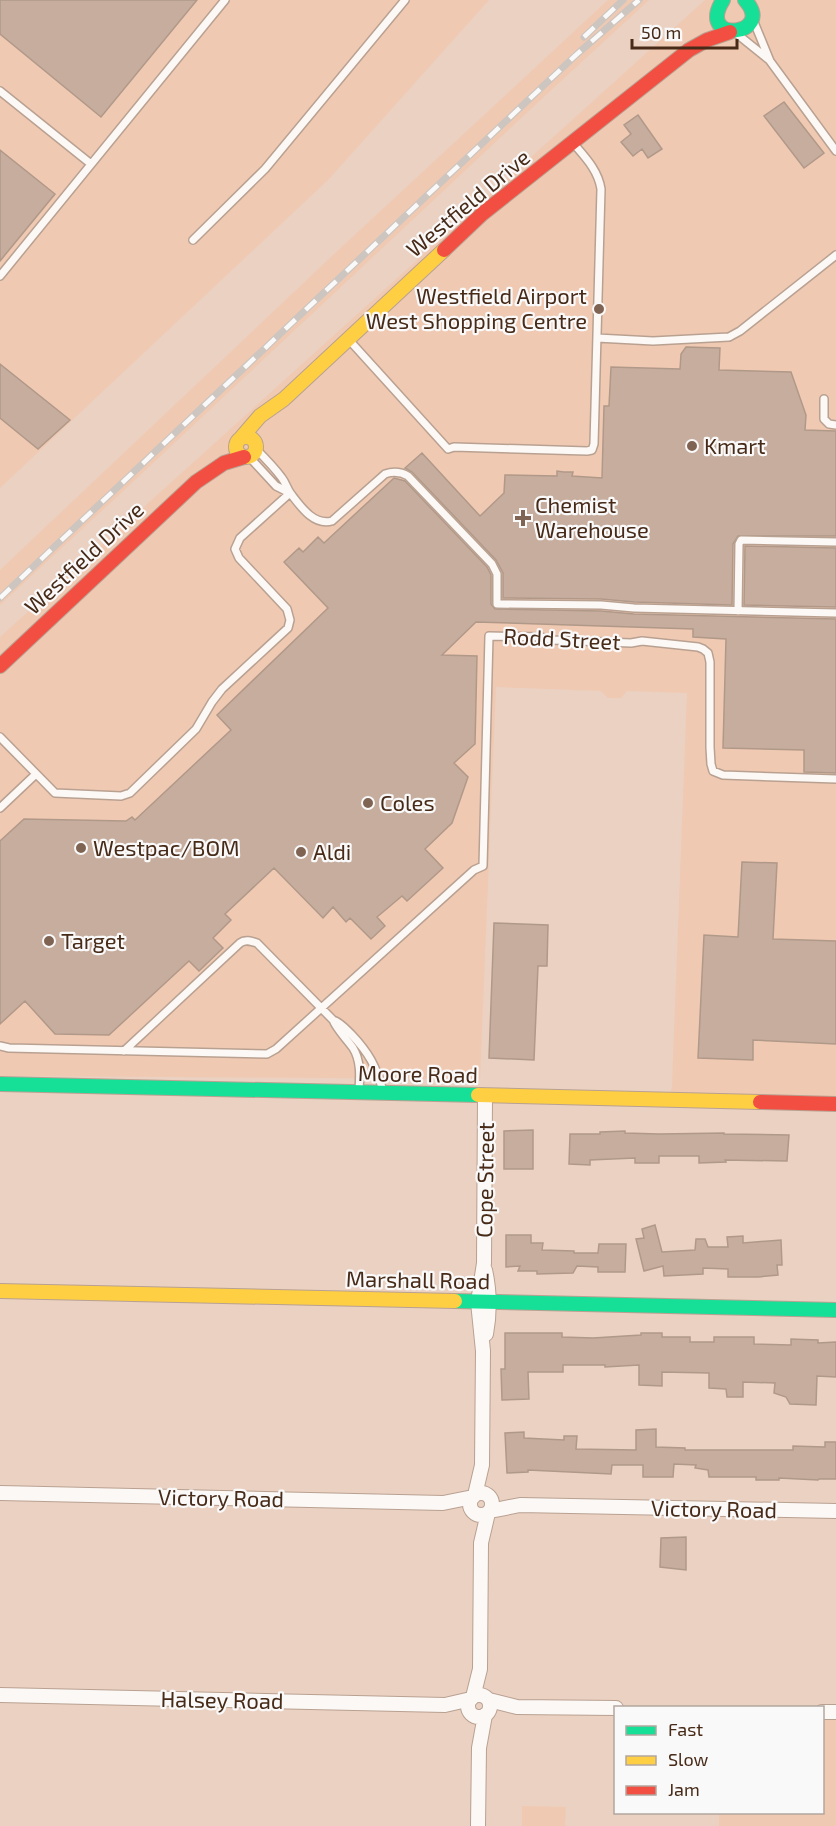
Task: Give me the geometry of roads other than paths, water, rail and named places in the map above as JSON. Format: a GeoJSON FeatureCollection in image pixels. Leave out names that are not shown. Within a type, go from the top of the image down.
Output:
{"type":"FeatureCollection","features":[{"type":"Feature","properties":{"kind":"street"},"geometry":{"type":"LineString","coordinates":[[745,0],[752,15]]}},
{"type":"Feature","properties":{"kind":"street"},"geometry":{"type":"LineString","coordinates":[[721,2],[716,15],[717,21],[724,29],[732,32],[748,26],[762,0]]}},
{"type":"Feature","properties":{"kind":"street","name":"Westfield Drive"},"geometry":{"type":"LineString","coordinates":[[688,50],[706,27],[721,2]]}},
{"type":"Feature","properties":{"kind":"street","name":"Westfield Drive"},"geometry":{"type":"LineString","coordinates":[[0,666],[196,482],[213,468],[251,453],[265,426],[284,399],[475,220],[688,50],[707,40],[732,32]]}},
{"type":"Feature","properties":{"kind":"street","name":"Westfield Drive"},"geometry":{"type":"LineString","coordinates":[[196,482],[203,470],[239,441],[251,424],[267,409],[284,399]]}},
{"type":"Feature","properties":{"kind":"street"},"geometry":{"type":"LineString","coordinates":[[239,441],[237,452],[251,453]]}},
{"type":"Feature","properties":{"kind":"street","name":"Moore Road"},"geometry":{"type":"LineString","coordinates":[[0,1084],[836,1104]]}},
{"type":"Feature","properties":{"kind":"street","name":"Cope Street"},"geometry":{"type":"LineString","coordinates":[[478,1826],[485,1096]]}},
{"type":"Feature","properties":{"kind":"street","name":"Marshall Road"},"geometry":{"type":"LineString","coordinates":[[0,1291],[836,1310]]}},
{"type":"Feature","properties":{"kind":"street","name":"Victory Road"},"geometry":{"type":"LineString","coordinates":[[0,1493],[836,1511]]}},
{"type":"Feature","properties":{"kind":"street","name":"Halsey Road"},"geometry":{"type":"LineString","coordinates":[[0,1695],[614,1708]]}},
{"type":"Feature","properties":{"kind":"lane"},"geometry":{"type":"LineString","coordinates":[[0,276],[225,0]]}},
{"type":"Feature","properties":{"kind":"lane"},"geometry":{"type":"LineString","coordinates":[[193,240],[265,169],[405,0]]}},
{"type":"Feature","properties":{"kind":"lane"},"geometry":{"type":"LineString","coordinates":[[752,15],[770,61],[836,151]]}},
{"type":"Feature","properties":{"kind":"lane"},"geometry":{"type":"LineString","coordinates":[[732,32],[770,61]]}},
{"type":"Feature","properties":{"kind":"lane"},"geometry":{"type":"LineString","coordinates":[[0,91],[91,164]]}},
{"type":"Feature","properties":{"kind":"lane"},"geometry":{"type":"LineString","coordinates":[[348,339],[448,449],[454,447],[592,450],[601,189],[595,170],[572,143]]}},
{"type":"Feature","properties":{"kind":"lane"},"geometry":{"type":"LineString","coordinates":[[597,338],[653,341],[729,337],[740,331],[836,255]]}},
{"type":"Feature","properties":{"kind":"lane"},"geometry":{"type":"LineString","coordinates":[[824,399],[824,419],[829,424],[836,425]]}},
{"type":"Feature","properties":{"kind":"lane"},"geometry":{"type":"LineString","coordinates":[[251,453],[283,479],[290,494]]}},
{"type":"Feature","properties":{"kind":"lane"},"geometry":{"type":"LineString","coordinates":[[251,453],[253,461],[276,486],[290,494],[315,519],[328,522],[338,516],[382,476],[389,472],[408,476],[492,564],[497,574],[497,604],[836,613]]}},
{"type":"Feature","properties":{"kind":"lane"},"geometry":{"type":"LineString","coordinates":[[0,737],[55,794],[126,795],[196,729],[222,689],[288,628],[290,620],[287,609],[239,558],[235,549],[240,538],[290,494]]}},
{"type":"Feature","properties":{"kind":"lane"},"geometry":{"type":"LineString","coordinates":[[738,611],[739,544],[741,540],[836,542]]}},
{"type":"Feature","properties":{"kind":"lane","name":"Rodd Street"},"geometry":{"type":"LineString","coordinates":[[321,1009],[474,870],[483,866],[489,636],[541,637],[552,640],[663,642],[703,649],[708,653],[710,662],[710,747],[713,771],[723,775],[836,779]]}},
{"type":"Feature","properties":{"kind":"lane"},"geometry":{"type":"LineString","coordinates":[[0,808],[36,774]]}},
{"type":"Feature","properties":{"kind":"lane"},"geometry":{"type":"LineString","coordinates":[[124,1051],[243,941],[252,941],[257,943],[333,1020],[354,1049],[360,1074],[359,1093]]}},
{"type":"Feature","properties":{"kind":"lane"},"geometry":{"type":"LineString","coordinates":[[0,1046],[267,1054],[321,1009]]}},
{"type":"Feature","properties":{"kind":"lane"},"geometry":{"type":"LineString","coordinates":[[333,1020],[337,1021],[369,1054],[377,1070],[384,1094]]}},
{"type":"Feature","properties":{"kind":"railway"},"geometry":{"type":"LineString","coordinates":[[584,37],[623,0]]}},
{"type":"Feature","properties":{"kind":"railway"},"geometry":{"type":"LineString","coordinates":[[0,598],[576,55],[639,0]]}},
{"type":"Feature","properties":{"kind":"place","name":"Westfield Airport West Shopping Centre"},"geometry":{"type":"Point","coordinates":[599,309]}},
{"type":"Feature","properties":{"kind":"place","name":"Kmart"},"geometry":{"type":"Point","coordinates":[692,446]}},
{"type":"Feature","properties":{"kind":"place","name":"Chemist Warehouse"},"geometry":{"type":"Point","coordinates":[523,518]}},
{"type":"Feature","properties":{"kind":"place","name":"Coles"},"geometry":{"type":"Point","coordinates":[368,803]}},
{"type":"Feature","properties":{"kind":"place","name":"Westpac/BOM"},"geometry":{"type":"Point","coordinates":[81,848]}},
{"type":"Feature","properties":{"kind":"place","name":"Aldi"},"geometry":{"type":"Point","coordinates":[301,852]}},
{"type":"Feature","properties":{"kind":"place","name":"Target"},"geometry":{"type":"Point","coordinates":[49,941]}}]}
